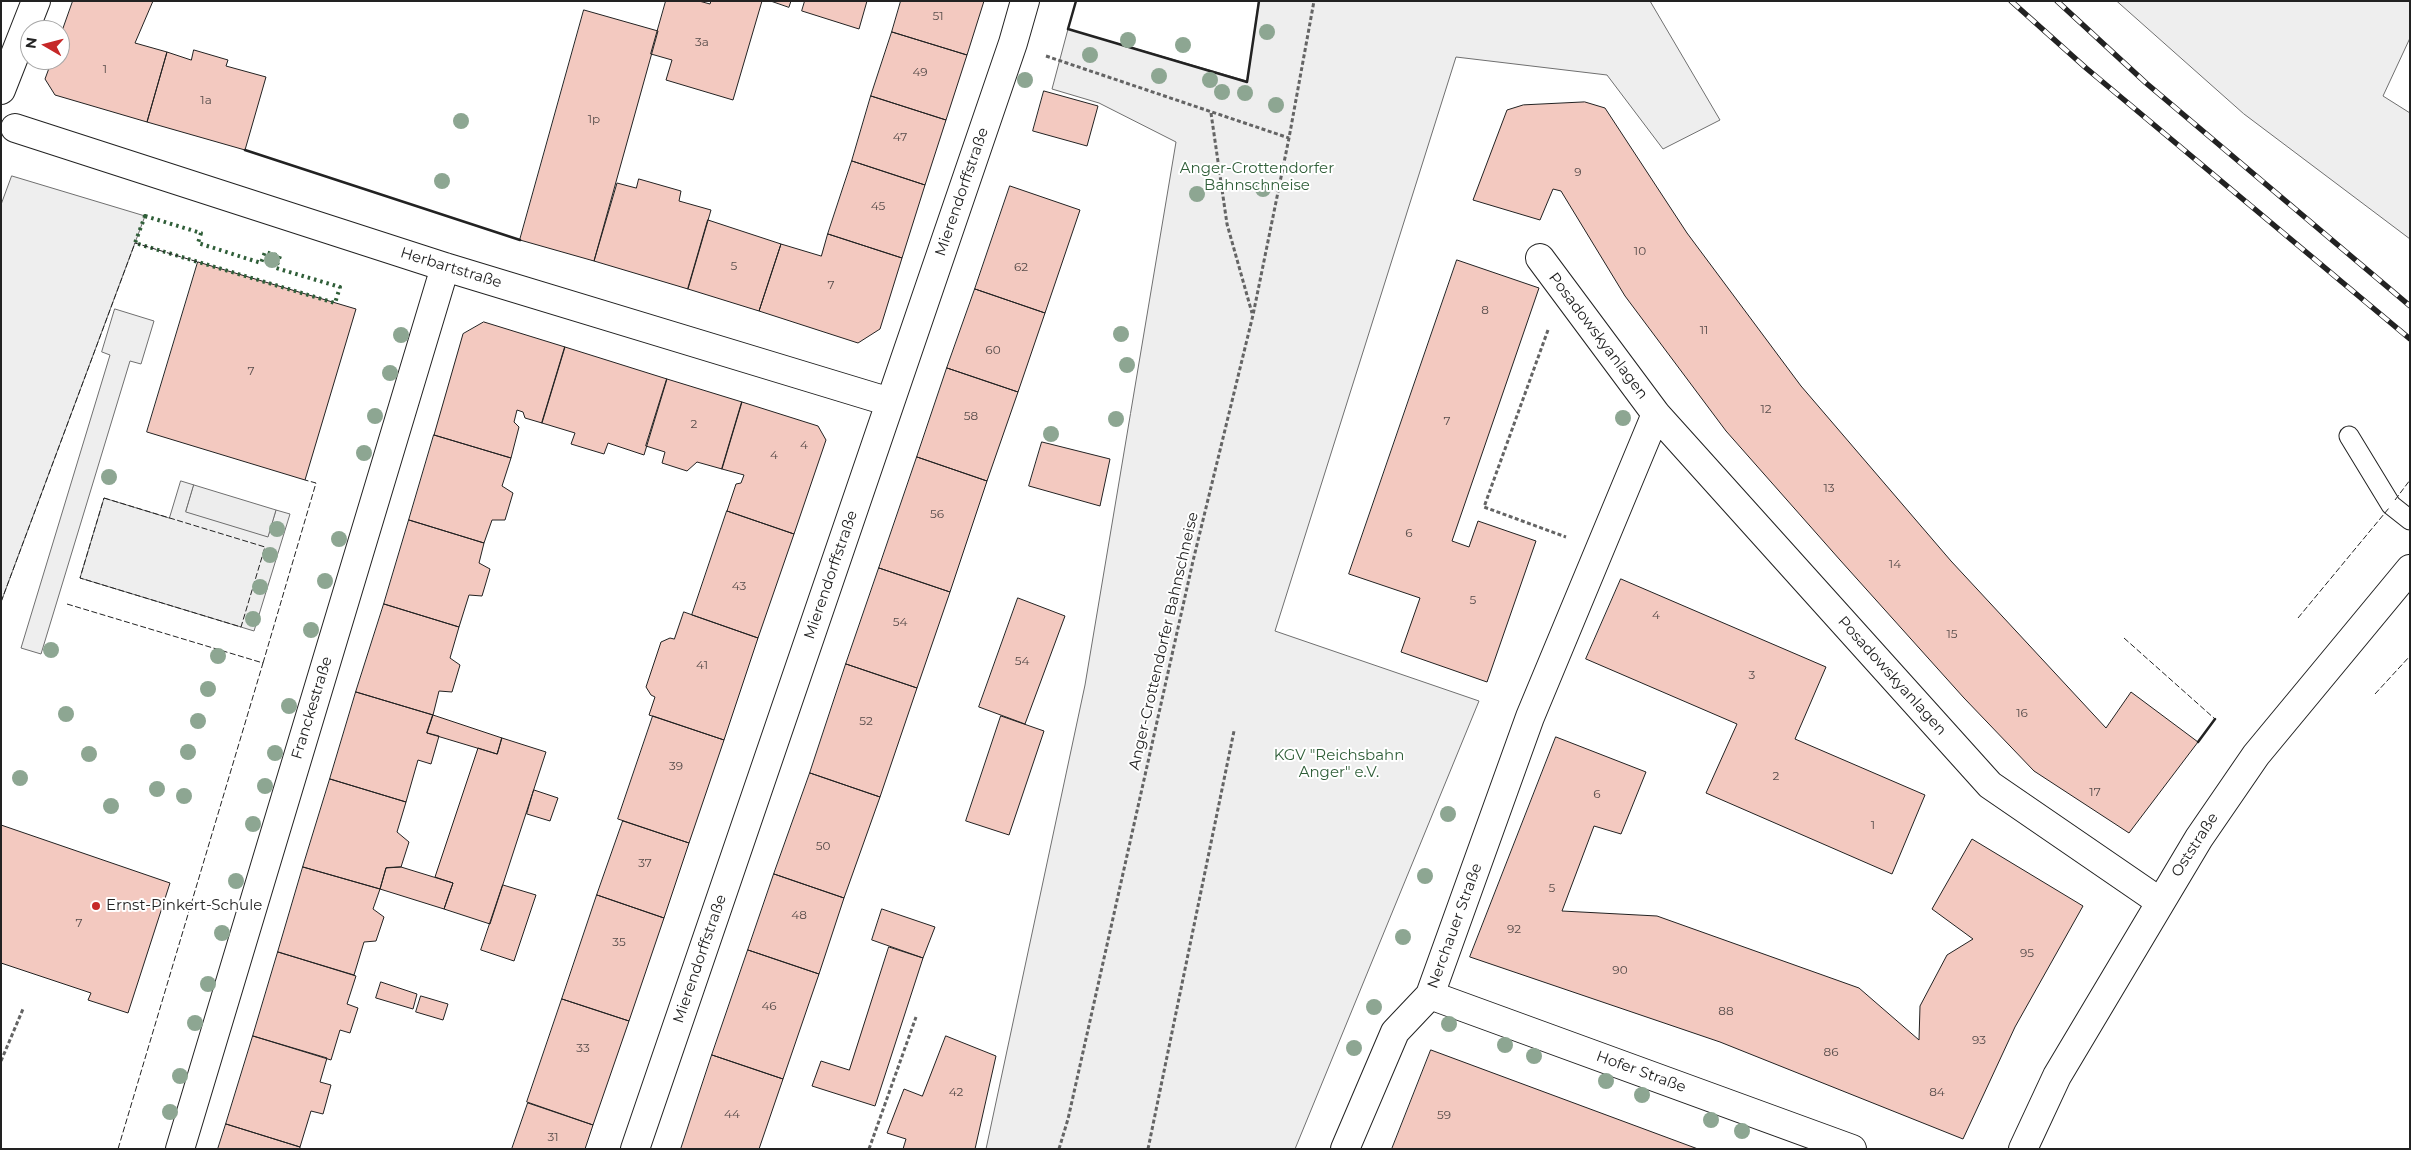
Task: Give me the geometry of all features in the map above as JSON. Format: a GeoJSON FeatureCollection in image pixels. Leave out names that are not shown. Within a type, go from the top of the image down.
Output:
{"type":"FeatureCollection","features":[{"type":"Feature","properties":{"kind":"street"},"geometry":{"type":"LineString","coordinates":[[1,90],[36,1]]}},
{"type":"Feature","properties":{"kind":"street","name":"Mierendorffstraße"},"geometry":{"type":"LineString","coordinates":[[635,1149],[1013,43],[1025,1]]}},
{"type":"Feature","properties":{"kind":"street","name":"Herbartstraße"},"geometry":{"type":"LineString","coordinates":[[14,128],[444,267],[890,402]]}},
{"type":"Feature","properties":{"kind":"street","name":"Posadowskyanlagen"},"geometry":{"type":"LineString","coordinates":[[1540,258],[1656,414],[1990,785],[2159,901]]}},
{"type":"Feature","properties":{"kind":"street","name":"Franckestraße"},"geometry":{"type":"LineString","coordinates":[[180,1149],[444,267]]}},
{"type":"Feature","properties":{"kind":"street","name":"Posadowskyanlagen"},"geometry":{"type":"LineString","coordinates":[[1530,718],[1656,414]]}},
{"type":"Feature","properties":{"kind":"street","name":"Oststraße"},"geometry":{"type":"LineString","coordinates":[[2023,1149],[2057,1076],[2159,901],[2199,838],[2256,755],[2410,569]]}},
{"type":"Feature","properties":{"kind":"street","name":"Nerchauer Straße"},"geometry":{"type":"LineString","coordinates":[[1345,1149],[1395,1032],[1430,995],[1530,718]]}},
{"type":"Feature","properties":{"kind":"street","name":"Hofer Straße"},"geometry":{"type":"LineString","coordinates":[[1430,995],[1852,1149]]}},
{"type":"Feature","properties":{"kind":"lane"},"geometry":{"type":"LineString","coordinates":[[2350,436],[2392,505],[2410,520]]}},
{"type":"Feature","properties":{"kind":"lane"},"geometry":{"type":"LineString","coordinates":[[1517,752],[1525,747],[1604,554],[1601,546]]}},
{"type":"Feature","properties":{"kind":"path","name":"Anger-Crottendorfer Bahnschneise"},"geometry":{"type":"LineString","coordinates":[[1059,1149],[1068,1119],[1193,561],[1252,315],[1289,138],[1314,1]]}},
{"type":"Feature","properties":{"kind":"path"},"geometry":{"type":"LineString","coordinates":[[1061,62],[1289,138]]}},
{"type":"Feature","properties":{"kind":"path"},"geometry":{"type":"LineString","coordinates":[[1211,113],[1227,224],[1252,315]]}},
{"type":"Feature","properties":{"kind":"path"},"geometry":{"type":"LineString","coordinates":[[1563,289],[1484,507],[1601,546]]}},
{"type":"Feature","properties":{"kind":"path"},"geometry":{"type":"LineString","coordinates":[[1148,1149],[1234,731]]}},
{"type":"Feature","properties":{"kind":"path"},"geometry":{"type":"LineString","coordinates":[[1,1061],[23,1009]]}},
{"type":"Feature","properties":{"kind":"path"},"geometry":{"type":"LineString","coordinates":[[869,1149],[916,1017]]}},
{"type":"Feature","properties":{"kind":"green space","name":"KGV \"Reichsbahn Anger\" e.V."},"geometry":{"type":"Polygon","coordinates":[[[1259,1],[1650,1],[1720,120],[1663,149],[1607,75],[1456,57],[1275,631],[1479,701],[1295,1149],[986,1149],[1085,685],[1176,142],[1099,103],[1052,89],[1068,29],[1247,81],[1259,1]]]}},
{"type":"Feature","properties":{"kind":"green space"},"geometry":{"type":"Polygon","coordinates":[[[2117,1],[2410,1],[2410,38],[2383,96],[2410,113],[2410,239],[2244,114],[2117,1]]]}},
{"type":"Feature","properties":{"kind":"green space"},"geometry":{"type":"Polygon","coordinates":[[[12,176],[145,216],[1,602],[1,205],[12,176]]]}},
{"type":"Feature","properties":{"kind":"green space"},"geometry":{"type":"Polygon","coordinates":[[[115,309],[154,321],[141,364],[130,361],[41,654],[21,648],[110,355],[102,352],[115,309]]]}},
{"type":"Feature","properties":{"kind":"green space"},"geometry":{"type":"Polygon","coordinates":[[[181,481],[194,485],[186,511],[268,536],[276,510],[290,514],[254,631],[80,578],[104,498],[169,518],[181,481]]]}},
{"type":"Feature","properties":{"kind":"shaded area"},"geometry":{"type":"Polygon","coordinates":[[[194,485],[276,510],[268,537],[186,512],[194,485]]]}},
{"type":"Feature","properties":{"kind":"building"},"geometry":{"type":"Polygon","coordinates":[[[73,1],[153,1],[135,43],[167,52],[147,122],[55,95],[45,79],[48,70],[70,70],[70,20],[66,20],[73,1]]]}},
{"type":"Feature","properties":{"kind":"building"},"geometry":{"type":"Polygon","coordinates":[[[666,1],[699,1],[710,4],[711,1],[762,1],[733,100],[666,80],[672,60],[651,54],[666,1]]]}},
{"type":"Feature","properties":{"kind":"building"},"geometry":{"type":"Polygon","coordinates":[[[771,1],[791,1],[789,7],[771,1]]]}},
{"type":"Feature","properties":{"kind":"building"},"geometry":{"type":"Polygon","coordinates":[[[805,1],[867,1],[859,29],[802,11],[805,1]]]}},
{"type":"Feature","properties":{"kind":"building"},"geometry":{"type":"Polygon","coordinates":[[[901,1],[984,1],[967,55],[892,32],[901,1]]]}},
{"type":"Feature","properties":{"kind":"building"},"geometry":{"type":"Polygon","coordinates":[[[584,10],[658,31],[594,261],[520,240],[584,10]]]}},
{"type":"Feature","properties":{"kind":"building"},"geometry":{"type":"Polygon","coordinates":[[[892,32],[967,55],[946,120],[871,96],[892,32]]]}},
{"type":"Feature","properties":{"kind":"building"},"geometry":{"type":"Polygon","coordinates":[[[194,50],[228,60],[226,66],[266,77],[245,150],[147,122],[167,52],[191,60],[194,50]]]}},
{"type":"Feature","properties":{"kind":"building"},"geometry":{"type":"Polygon","coordinates":[[[1044,91],[1098,106],[1087,146],[1033,131],[1044,91]]]}},
{"type":"Feature","properties":{"kind":"building"},"geometry":{"type":"Polygon","coordinates":[[[871,96],[946,120],[925,185],[852,161],[871,96]]]}},
{"type":"Feature","properties":{"kind":"building"},"geometry":{"type":"Polygon","coordinates":[[[1585,102],[1605,108],[1687,233],[1801,386],[1951,561],[2106,728],[2131,692],[2198,742],[2129,833],[2034,771],[1964,698],[1840,560],[1726,431],[1625,296],[1561,191],[1553,189],[1540,220],[1473,200],[1507,110],[1523,105],[1585,102]]]}},
{"type":"Feature","properties":{"kind":"building"},"geometry":{"type":"Polygon","coordinates":[[[852,161],[925,185],[902,258],[828,234],[852,161]]]}},
{"type":"Feature","properties":{"kind":"building"},"geometry":{"type":"Polygon","coordinates":[[[639,179],[681,191],[679,201],[711,210],[688,289],[594,261],[617,183],[636,188],[639,179]]]}},
{"type":"Feature","properties":{"kind":"building"},"geometry":{"type":"Polygon","coordinates":[[[1010,186],[1080,210],[1045,313],[975,289],[1010,186]]]}},
{"type":"Feature","properties":{"kind":"building"},"geometry":{"type":"Polygon","coordinates":[[[708,220],[781,244],[759,311],[688,289],[708,220]]]}},
{"type":"Feature","properties":{"kind":"building"},"geometry":{"type":"Polygon","coordinates":[[[828,234],[902,258],[880,329],[858,343],[759,311],[781,244],[821,256],[828,234]]]}},
{"type":"Feature","properties":{"kind":"building"},"geometry":{"type":"Polygon","coordinates":[[[1457,260],[1539,288],[1452,541],[1469,547],[1478,521],[1536,541],[1487,682],[1401,652],[1420,598],[1349,574],[1457,260]]]}},
{"type":"Feature","properties":{"kind":"building"},"geometry":{"type":"Polygon","coordinates":[[[198,262],[356,309],[305,480],[147,432],[198,262]]]}},
{"type":"Feature","properties":{"kind":"building"},"geometry":{"type":"Polygon","coordinates":[[[975,289],[1045,313],[1018,392],[947,368],[975,289]]]}},
{"type":"Feature","properties":{"kind":"building"},"geometry":{"type":"Polygon","coordinates":[[[484,322],[565,347],[542,423],[525,418],[523,412],[517,410],[514,422],[519,427],[511,458],[434,435],[463,334],[484,322]]]}},
{"type":"Feature","properties":{"kind":"building"},"geometry":{"type":"Polygon","coordinates":[[[565,347],[667,379],[644,455],[608,443],[604,454],[571,444],[575,433],[542,423],[565,347]]]}},
{"type":"Feature","properties":{"kind":"building"},"geometry":{"type":"Polygon","coordinates":[[[947,368],[1018,392],[987,481],[917,457],[947,368]]]}},
{"type":"Feature","properties":{"kind":"building"},"geometry":{"type":"Polygon","coordinates":[[[667,379],[742,402],[722,469],[697,462],[687,471],[662,463],[665,452],[646,446],[667,379]]]}},
{"type":"Feature","properties":{"kind":"building"},"geometry":{"type":"Polygon","coordinates":[[[742,402],[818,426],[826,440],[794,534],[727,511],[736,484],[741,483],[744,475],[722,469],[742,402]]]}},
{"type":"Feature","properties":{"kind":"building"},"geometry":{"type":"Polygon","coordinates":[[[434,435],[511,458],[502,486],[513,493],[505,520],[492,520],[484,543],[409,520],[434,435]]]}},
{"type":"Feature","properties":{"kind":"building"},"geometry":{"type":"Polygon","coordinates":[[[1042,442],[1110,459],[1100,506],[1029,486],[1042,442]]]}},
{"type":"Feature","properties":{"kind":"building"},"geometry":{"type":"Polygon","coordinates":[[[917,457],[987,481],[950,592],[879,568],[917,457]]]}},
{"type":"Feature","properties":{"kind":"building"},"geometry":{"type":"Polygon","coordinates":[[[727,511],[794,534],[758,638],[692,615],[727,511]]]}},
{"type":"Feature","properties":{"kind":"building"},"geometry":{"type":"Polygon","coordinates":[[[409,520],[484,543],[479,563],[490,569],[482,596],[469,595],[459,627],[384,604],[409,520]]]}},
{"type":"Feature","properties":{"kind":"building"},"geometry":{"type":"Polygon","coordinates":[[[879,568],[950,592],[917,688],[846,664],[879,568]]]}},
{"type":"Feature","properties":{"kind":"building"},"geometry":{"type":"Polygon","coordinates":[[[1621,579],[1826,667],[1795,739],[1925,795],[1892,874],[1706,793],[1737,724],[1586,659],[1621,579]]]}},
{"type":"Feature","properties":{"kind":"building"},"geometry":{"type":"Polygon","coordinates":[[[1018,598],[1065,616],[1025,724],[979,707],[1018,598]]]}},
{"type":"Feature","properties":{"kind":"building"},"geometry":{"type":"Polygon","coordinates":[[[384,604],[459,627],[450,658],[460,665],[452,692],[439,691],[433,715],[356,692],[384,604]]]}},
{"type":"Feature","properties":{"kind":"building"},"geometry":{"type":"Polygon","coordinates":[[[684,612],[758,638],[724,740],[649,715],[655,697],[651,695],[646,687],[661,642],[670,638],[674,639],[684,612]]]}},
{"type":"Feature","properties":{"kind":"building"},"geometry":{"type":"Polygon","coordinates":[[[846,664],[917,688],[880,797],[810,773],[846,664]]]}},
{"type":"Feature","properties":{"kind":"building"},"geometry":{"type":"Polygon","coordinates":[[[356,692],[433,715],[427,733],[439,736],[431,764],[418,760],[406,802],[330,779],[356,692]]]}},
{"type":"Feature","properties":{"kind":"building"},"geometry":{"type":"Polygon","coordinates":[[[433,715],[502,738],[497,754],[427,733],[433,715]]]}},
{"type":"Feature","properties":{"kind":"building"},"geometry":{"type":"Polygon","coordinates":[[[653,716],[724,740],[689,843],[618,819],[653,716]]]}},
{"type":"Feature","properties":{"kind":"building"},"geometry":{"type":"Polygon","coordinates":[[[1001,716],[1044,731],[1009,835],[966,821],[1001,716]]]}},
{"type":"Feature","properties":{"kind":"building"},"geometry":{"type":"Polygon","coordinates":[[[1556,737],[1646,772],[1621,834],[1594,826],[1562,911],[1657,916],[1859,988],[1919,1040],[1920,1006],[1947,955],[1973,939],[1932,909],[1972,839],[2083,906],[2015,1027],[1963,1139],[1720,1042],[1470,957],[1556,737]]]}},
{"type":"Feature","properties":{"kind":"building"},"geometry":{"type":"Polygon","coordinates":[[[502,738],[546,752],[490,924],[444,909],[453,883],[435,877],[478,748],[497,754],[502,738]]]}},
{"type":"Feature","properties":{"kind":"building"},"geometry":{"type":"Polygon","coordinates":[[[810,773],[880,797],[844,898],[774,874],[810,773]]]}},
{"type":"Feature","properties":{"kind":"building"},"geometry":{"type":"Polygon","coordinates":[[[330,779],[406,802],[397,832],[409,842],[401,867],[386,868],[380,889],[303,867],[330,779]]]}},
{"type":"Feature","properties":{"kind":"building"},"geometry":{"type":"Polygon","coordinates":[[[534,790],[558,798],[550,821],[527,814],[534,790]]]}},
{"type":"Feature","properties":{"kind":"building"},"geometry":{"type":"Polygon","coordinates":[[[623,821],[689,843],[664,918],[597,895],[623,821]]]}},
{"type":"Feature","properties":{"kind":"building"},"geometry":{"type":"Polygon","coordinates":[[[1,825],[170,883],[128,1013],[88,1000],[91,993],[1,963],[1,825]]]}},
{"type":"Feature","properties":{"kind":"building"},"geometry":{"type":"Polygon","coordinates":[[[303,867],[380,889],[373,909],[384,917],[376,941],[364,942],[354,975],[278,952],[303,867]]]}},
{"type":"Feature","properties":{"kind":"building"},"geometry":{"type":"Polygon","coordinates":[[[401,867],[453,883],[444,909],[380,889],[386,868],[401,867]]]}},
{"type":"Feature","properties":{"kind":"building"},"geometry":{"type":"Polygon","coordinates":[[[774,874],[844,898],[819,974],[748,950],[774,874]]]}},
{"type":"Feature","properties":{"kind":"building"},"geometry":{"type":"Polygon","coordinates":[[[503,885],[536,895],[514,961],[481,950],[503,885]]]}},
{"type":"Feature","properties":{"kind":"building"},"geometry":{"type":"Polygon","coordinates":[[[597,895],[664,918],[629,1021],[562,999],[597,895]]]}},
{"type":"Feature","properties":{"kind":"building"},"geometry":{"type":"Polygon","coordinates":[[[882,909],[935,927],[923,958],[872,940],[882,909]]]}},
{"type":"Feature","properties":{"kind":"building"},"geometry":{"type":"Polygon","coordinates":[[[889,947],[923,958],[875,1106],[812,1086],[821,1061],[849,1070],[889,947]]]}},
{"type":"Feature","properties":{"kind":"building"},"geometry":{"type":"Polygon","coordinates":[[[748,950],[819,974],[783,1079],[712,1055],[748,950]]]}},
{"type":"Feature","properties":{"kind":"building"},"geometry":{"type":"Polygon","coordinates":[[[278,952],[356,976],[347,1004],[358,1008],[350,1033],[340,1030],[331,1060],[253,1036],[278,952]]]}},
{"type":"Feature","properties":{"kind":"building"},"geometry":{"type":"Polygon","coordinates":[[[381,982],[417,994],[413,1009],[376,998],[381,982]]]}},
{"type":"Feature","properties":{"kind":"building"},"geometry":{"type":"Polygon","coordinates":[[[421,996],[448,1004],[443,1020],[416,1012],[421,996]]]}},
{"type":"Feature","properties":{"kind":"building"},"geometry":{"type":"Polygon","coordinates":[[[562,999],[629,1021],[593,1125],[527,1102],[562,999]]]}},
{"type":"Feature","properties":{"kind":"building"},"geometry":{"type":"Polygon","coordinates":[[[253,1036],[327,1058],[320,1082],[331,1085],[323,1114],[311,1111],[300,1147],[226,1124],[253,1036]]]}},
{"type":"Feature","properties":{"kind":"building"},"geometry":{"type":"Polygon","coordinates":[[[946,1036],[996,1056],[975,1149],[903,1149],[906,1139],[887,1133],[904,1089],[922,1096],[946,1036]]]}},
{"type":"Feature","properties":{"kind":"building"},"geometry":{"type":"Polygon","coordinates":[[[1431,1050],[1698,1149],[1392,1149],[1431,1050]]]}},
{"type":"Feature","properties":{"kind":"building"},"geometry":{"type":"Polygon","coordinates":[[[712,1055],[783,1079],[759,1149],[681,1149],[712,1055]]]}},
{"type":"Feature","properties":{"kind":"building"},"geometry":{"type":"Polygon","coordinates":[[[528,1103],[593,1125],[585,1149],[512,1149],[528,1103]]]}},
{"type":"Feature","properties":{"kind":"building"},"geometry":{"type":"Polygon","coordinates":[[[226,1124],[300,1147],[300,1149],[218,1149],[226,1124]]]}},
{"type":"Feature","properties":{"kind":"railway"},"geometry":{"type":"LineString","coordinates":[[2011,1],[2086,68],[2410,339]]}},
{"type":"Feature","properties":{"kind":"railway"},"geometry":{"type":"LineString","coordinates":[[2057,1],[2146,83],[2410,306]]}},
{"type":"Feature","properties":{"kind":"hedge"},"geometry":{"type":"LineString","coordinates":[[145,216],[201,233],[198,243],[261,263],[265,252],[280,256],[276,268],[340,287],[335,303],[135,243],[145,216]]}},
{"type":"Feature","properties":{"kind":"fence"},"geometry":{"type":"LineString","coordinates":[[1,602],[135,243],[198,262]]}},
{"type":"Feature","properties":{"kind":"fence"},"geometry":{"type":"LineString","coordinates":[[263,663],[316,483],[305,480]]}},
{"type":"Feature","properties":{"kind":"fence"},"geometry":{"type":"LineString","coordinates":[[2395,500],[2410,480]]}},
{"type":"Feature","properties":{"kind":"fence"},"geometry":{"type":"LineString","coordinates":[[104,498],[265,547],[241,627],[80,578],[104,498]]}},
{"type":"Feature","properties":{"kind":"fence"},"geometry":{"type":"LineString","coordinates":[[2298,618],[2389,508]]}},
{"type":"Feature","properties":{"kind":"fence"},"geometry":{"type":"LineString","coordinates":[[67,604],[263,663],[118,1149]]}},
{"type":"Feature","properties":{"kind":"fence"},"geometry":{"type":"LineString","coordinates":[[2124,638],[2215,719]]}},
{"type":"Feature","properties":{"kind":"fence"},"geometry":{"type":"LineString","coordinates":[[2375,694],[2410,656]]}},
{"type":"Feature","properties":{"kind":"wall"},"geometry":{"type":"LineString","coordinates":[[1076,1],[1068,29],[1247,82],[1259,1]]}},
{"type":"Feature","properties":{"kind":"wall"},"geometry":{"type":"LineString","coordinates":[[245,150],[520,240]]}},
{"type":"Feature","properties":{"kind":"wall"},"geometry":{"type":"LineString","coordinates":[[2198,742],[2215,719]]}},
{"type":"Feature","properties":{"kind":"place","name":"Ernst-Pinkert-Schule"},"geometry":{"type":"Point","coordinates":[96,906]}}]}
